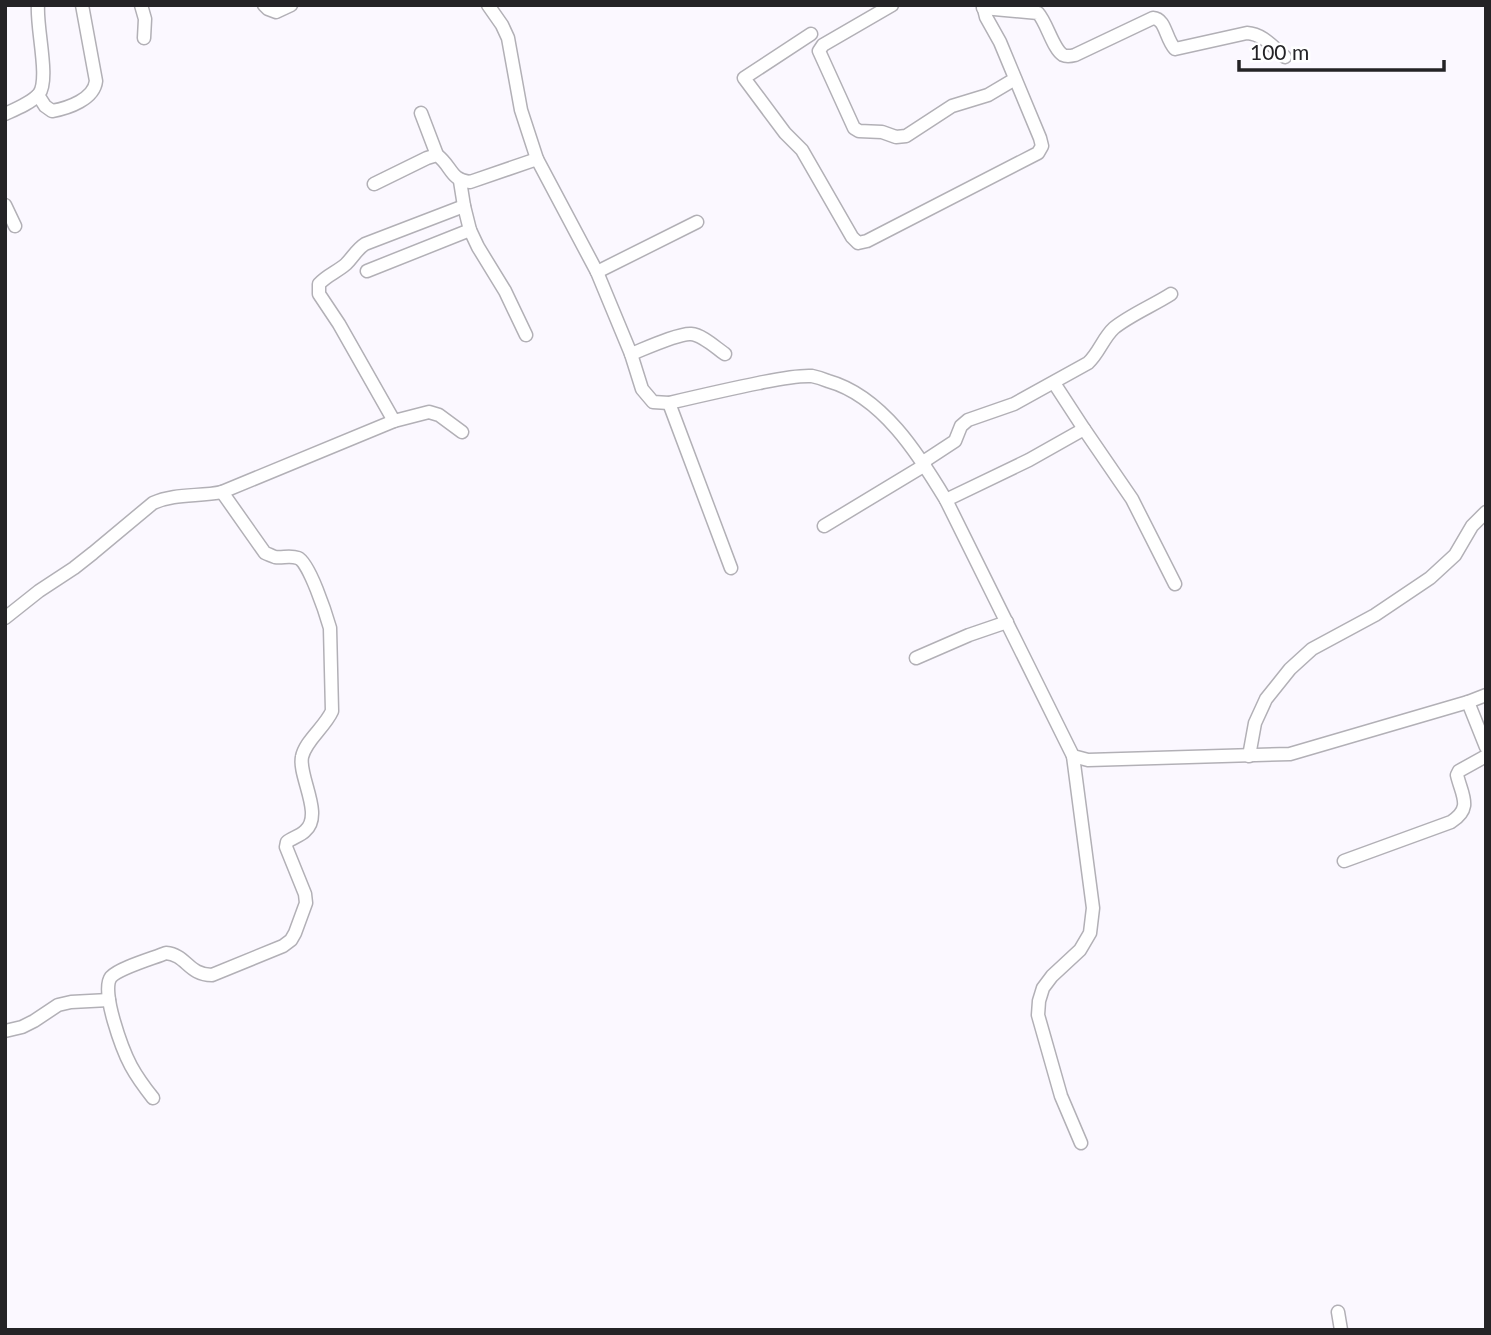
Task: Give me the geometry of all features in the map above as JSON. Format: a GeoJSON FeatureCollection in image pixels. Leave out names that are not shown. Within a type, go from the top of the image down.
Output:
{"type":"FeatureCollection","features":[{"type":"Feature","properties":{"kind":"street"},"geometry":{"type":"LineString","coordinates":[[5,114],[38,96],[43,86],[38,5]]}},
{"type":"Feature","properties":{"kind":"street"},"geometry":{"type":"LineString","coordinates":[[38,96],[52,111],[62,110],[95,90],[96,81],[82,5]]}},
{"type":"Feature","properties":{"kind":"street"},"geometry":{"type":"LineString","coordinates":[[141,5],[145,19],[144,38]]}},
{"type":"Feature","properties":{"kind":"street"},"geometry":{"type":"LineString","coordinates":[[264,5],[276,12],[290,5]]}},
{"type":"Feature","properties":{"kind":"street"},"geometry":{"type":"LineString","coordinates":[[488,5],[508,38],[521,110],[537,159],[597,272],[631,354],[642,389],[653,402],[669,403],[779,379],[812,376],[836,383],[856,393],[884,416],[910,444],[946,500],[1073,756],[1093,908],[1090,933],[1080,950],[1052,975],[1043,988],[1038,1015],[1061,1096],[1081,1143]]}},
{"type":"Feature","properties":{"kind":"street"},"geometry":{"type":"LineString","coordinates":[[892,5],[823,45],[818,51],[854,128],[896,136],[906,135],[951,106],[988,95],[1015,79]]}},
{"type":"Feature","properties":{"kind":"street"},"geometry":{"type":"LineString","coordinates":[[811,34],[744,78],[785,133],[802,150],[858,243],[867,241],[1038,153],[1042,146],[983,7],[1038,13],[1058,49],[1069,56],[1157,18],[1161,20],[1170,44],[1175,49],[1247,33],[1263,37],[1285,57]]}},
{"type":"Feature","properties":{"kind":"street"},"geometry":{"type":"LineString","coordinates":[[421,113],[438,155],[460,181],[470,230],[505,291],[526,335]]}},
{"type":"Feature","properties":{"kind":"street"},"geometry":{"type":"LineString","coordinates":[[374,184],[438,155]]}},
{"type":"Feature","properties":{"kind":"street"},"geometry":{"type":"LineString","coordinates":[[460,181],[470,182],[537,159]]}},
{"type":"Feature","properties":{"kind":"street"},"geometry":{"type":"LineString","coordinates":[[5,205],[15,226]]}},
{"type":"Feature","properties":{"kind":"street"},"geometry":{"type":"LineString","coordinates":[[394,421],[319,294],[319,285],[325,277],[345,265],[365,243],[464,206]]}},
{"type":"Feature","properties":{"kind":"street"},"geometry":{"type":"LineString","coordinates":[[597,272],[697,222]]}},
{"type":"Feature","properties":{"kind":"street"},"geometry":{"type":"LineString","coordinates":[[367,271],[470,230]]}},
{"type":"Feature","properties":{"kind":"street"},"geometry":{"type":"LineString","coordinates":[[824,526],[956,441],[961,426],[968,419],[1006,408],[1093,359],[1116,327],[1171,294]]}},
{"type":"Feature","properties":{"kind":"street"},"geometry":{"type":"LineString","coordinates":[[631,354],[682,335],[692,334],[725,355]]}},
{"type":"Feature","properties":{"kind":"street"},"geometry":{"type":"LineString","coordinates":[[1054,383],[1132,499],[1175,584]]}},
{"type":"Feature","properties":{"kind":"street"},"geometry":{"type":"LineString","coordinates":[[669,403],[732,568]]}},
{"type":"Feature","properties":{"kind":"street"},"geometry":{"type":"LineString","coordinates":[[5,618],[84,561],[153,503],[164,498],[222,492],[394,421],[429,412],[439,415],[462,432]]}},
{"type":"Feature","properties":{"kind":"street"},"geometry":{"type":"LineString","coordinates":[[946,500],[1029,460],[1084,429]]}},
{"type":"Feature","properties":{"kind":"street"},"geometry":{"type":"LineString","coordinates":[[153,1098],[126,1055],[109,1000],[107,987],[110,978],[118,972],[166,953],[174,954],[203,975],[212,975],[283,946],[291,940],[306,903],[305,894],[285,847],[290,839],[305,831],[310,823],[311,803],[302,756],[332,711],[330,628],[306,565],[300,558],[276,557],[265,553],[222,492]]}},
{"type":"Feature","properties":{"kind":"street"},"geometry":{"type":"LineString","coordinates":[[1249,756],[1255,723],[1266,699],[1290,669],[1312,649],[1375,615],[1430,578],[1455,555],[1466,535],[1486,512]]}},
{"type":"Feature","properties":{"kind":"street"},"geometry":{"type":"LineString","coordinates":[[916,658],[1007,622]]}},
{"type":"Feature","properties":{"kind":"street"},"geometry":{"type":"LineString","coordinates":[[1073,756],[1088,760],[1290,754],[1486,695]]}},
{"type":"Feature","properties":{"kind":"street"},"geometry":{"type":"LineString","coordinates":[[1468,702],[1486,747]]}},
{"type":"Feature","properties":{"kind":"street"},"geometry":{"type":"LineString","coordinates":[[1344,861],[1460,817],[1465,806],[1457,775],[1462,767],[1486,756]]}},
{"type":"Feature","properties":{"kind":"street"},"geometry":{"type":"LineString","coordinates":[[5,1031],[22,1027],[58,1006],[71,1002],[109,1000]]}},
{"type":"Feature","properties":{"kind":"street"},"geometry":{"type":"LineString","coordinates":[[1338,1312],[1341,1330]]}}]}
